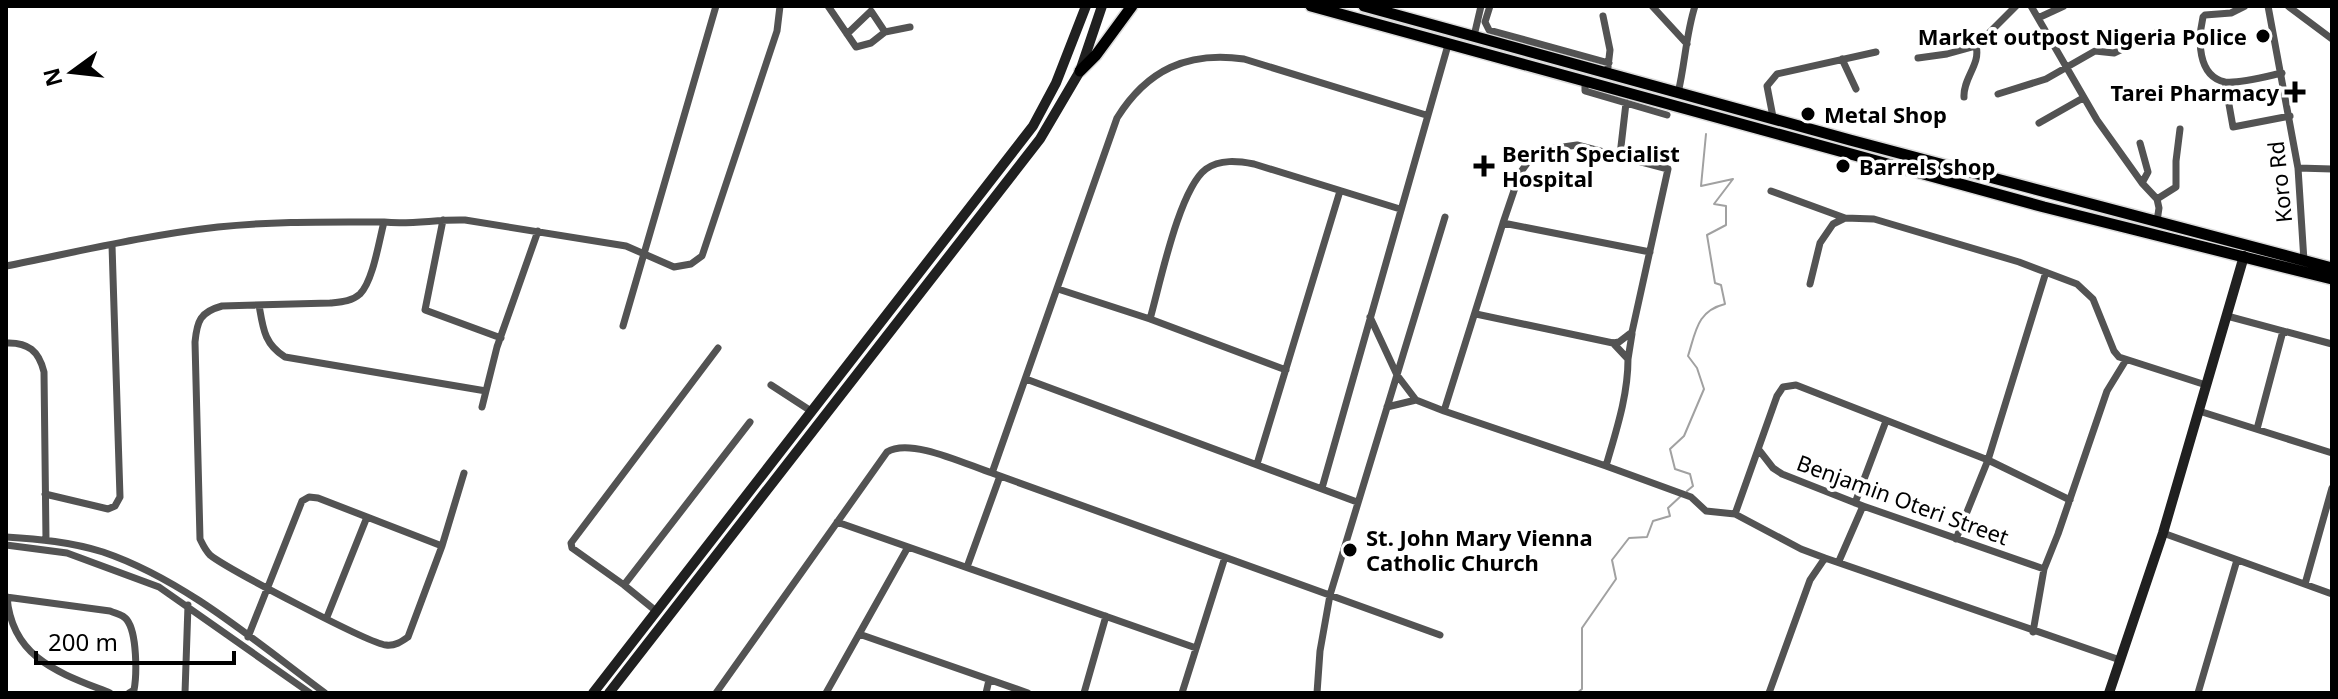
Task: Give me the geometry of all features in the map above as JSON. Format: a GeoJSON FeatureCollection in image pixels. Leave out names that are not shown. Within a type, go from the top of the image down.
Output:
{"type":"FeatureCollection","features":[{"type":"Feature","properties":{"kind":"main road"},"geometry":{"type":"LineString","coordinates":[[593,693],[1033,126],[1077,36],[1086,6]]}},
{"type":"Feature","properties":{"kind":"main road"},"geometry":{"type":"LineString","coordinates":[[609,693],[1040,139],[1080,71],[1102,6]]}},
{"type":"Feature","properties":{"kind":"main road"},"geometry":{"type":"LineString","coordinates":[[1080,71],[1096,55],[1132,6]]}},
{"type":"Feature","properties":{"kind":"main road"},"geometry":{"type":"LineString","coordinates":[[1311,6],[2044,207],[2332,279]]}},
{"type":"Feature","properties":{"kind":"main road"},"geometry":{"type":"LineString","coordinates":[[1364,6],[1474,36],[1502,39],[1608,68],[1678,93],[2332,268]]}},
{"type":"Feature","properties":{"kind":"main road"},"geometry":{"type":"LineString","coordinates":[[2109,693],[2163,533],[2244,256]]}},
{"type":"Feature","properties":{"kind":"street"},"geometry":{"type":"LineString","coordinates":[[623,326],[716,6]]}},
{"type":"Feature","properties":{"kind":"street"},"geometry":{"type":"LineString","coordinates":[[6,266],[218,227],[296,222],[408,225],[443,220],[465,220],[626,246],[674,267],[691,264],[702,256],[777,31],[780,6]]}},
{"type":"Feature","properties":{"kind":"street"},"geometry":{"type":"LineString","coordinates":[[828,6],[856,47],[871,43],[885,32],[910,27]]}},
{"type":"Feature","properties":{"kind":"street"},"geometry":{"type":"LineString","coordinates":[[1474,36],[1481,6]]}},
{"type":"Feature","properties":{"kind":"street"},"geometry":{"type":"LineString","coordinates":[[1490,6],[1486,27],[1502,39]]}},
{"type":"Feature","properties":{"kind":"street"},"geometry":{"type":"LineString","coordinates":[[1652,6],[1687,44]]}},
{"type":"Feature","properties":{"kind":"street"},"geometry":{"type":"LineString","coordinates":[[1678,93],[1695,6]]}},
{"type":"Feature","properties":{"kind":"street"},"geometry":{"type":"LineString","coordinates":[[1918,58],[1976,46],[2016,6]]}},
{"type":"Feature","properties":{"kind":"street"},"geometry":{"type":"LineString","coordinates":[[2031,6],[2083,98],[2142,183],[2157,199],[2157,221]]}},
{"type":"Feature","properties":{"kind":"street"},"geometry":{"type":"LineString","coordinates":[[2038,18],[2064,6]]}},
{"type":"Feature","properties":{"kind":"street"},"geometry":{"type":"LineString","coordinates":[[2245,6],[2231,13],[2205,15],[2200,47],[2209,74],[2225,82],[2282,73]]}},
{"type":"Feature","properties":{"kind":"street","name":"Koro Rd"},"geometry":{"type":"LineString","coordinates":[[2268,6],[2298,168],[2304,261]]}},
{"type":"Feature","properties":{"kind":"street"},"geometry":{"type":"LineString","coordinates":[[2288,6],[2332,39]]}},
{"type":"Feature","properties":{"kind":"street"},"geometry":{"type":"LineString","coordinates":[[847,34],[870,8],[885,32]]}},
{"type":"Feature","properties":{"kind":"street"},"geometry":{"type":"LineString","coordinates":[[1603,16],[1610,50],[1608,68]]}},
{"type":"Feature","properties":{"kind":"street"},"geometry":{"type":"LineString","coordinates":[[1998,94],[2046,79],[2095,51],[2122,51],[2156,33]]}},
{"type":"Feature","properties":{"kind":"street"},"geometry":{"type":"LineString","coordinates":[[1322,488],[1448,45]]}},
{"type":"Feature","properties":{"kind":"street"},"geometry":{"type":"LineString","coordinates":[[1964,97],[1968,77],[1978,56],[1976,46]]}},
{"type":"Feature","properties":{"kind":"street"},"geometry":{"type":"LineString","coordinates":[[1773,117],[1767,86],[1777,74],[1876,52]]}},
{"type":"Feature","properties":{"kind":"street"},"geometry":{"type":"LineString","coordinates":[[967,567],[1026,379],[1117,118],[1142,87],[1176,64],[1210,57],[1244,59],[1426,115]]}},
{"type":"Feature","properties":{"kind":"street"},"geometry":{"type":"LineString","coordinates":[[1842,59],[1856,89]]}},
{"type":"Feature","properties":{"kind":"street"},"geometry":{"type":"LineString","coordinates":[[2225,82],[2233,127],[2290,116]]}},
{"type":"Feature","properties":{"kind":"street"},"geometry":{"type":"LineString","coordinates":[[1585,83],[1585,91],[1667,115]]}},
{"type":"Feature","properties":{"kind":"street"},"geometry":{"type":"LineString","coordinates":[[2039,123],[2083,98]]}},
{"type":"Feature","properties":{"kind":"street"},"geometry":{"type":"LineString","coordinates":[[1620,155],[1626,103]]}},
{"type":"Feature","properties":{"kind":"street"},"geometry":{"type":"LineString","coordinates":[[2157,199],[2176,187],[2180,129]]}},
{"type":"Feature","properties":{"kind":"street"},"geometry":{"type":"LineString","coordinates":[[2140,143],[2148,172],[2142,183]]}},
{"type":"Feature","properties":{"kind":"street"},"geometry":{"type":"LineString","coordinates":[[1444,411],[1520,173],[1549,149],[1577,145],[1668,169],[1632,332],[1622,412],[1606,466]]}},
{"type":"Feature","properties":{"kind":"street"},"geometry":{"type":"LineString","coordinates":[[1150,319],[1187,192],[1208,168],[1231,161],[1243,162],[1400,209]]}},
{"type":"Feature","properties":{"kind":"street"},"geometry":{"type":"LineString","coordinates":[[2298,168],[2332,169]]}},
{"type":"Feature","properties":{"kind":"street"},"geometry":{"type":"LineString","coordinates":[[1257,464],[1340,191]]}},
{"type":"Feature","properties":{"kind":"street"},"geometry":{"type":"LineString","coordinates":[[1771,191],[1845,218],[1874,219],[2065,278],[2088,293],[2098,307],[2114,351],[2126,360],[2206,385]]}},
{"type":"Feature","properties":{"kind":"street"},"geometry":{"type":"LineString","coordinates":[[1317,693],[1320,651],[1330,595],[1445,217]]}},
{"type":"Feature","properties":{"kind":"street"},"geometry":{"type":"LineString","coordinates":[[1810,284],[1826,232],[1845,218]]}},
{"type":"Feature","properties":{"kind":"street"},"geometry":{"type":"LineString","coordinates":[[443,220],[425,310],[501,338]]}},
{"type":"Feature","properties":{"kind":"street"},"geometry":{"type":"LineString","coordinates":[[384,222],[367,284],[358,296],[347,301],[222,306],[201,316],[196,326],[200,539],[210,555],[269,587],[377,643],[398,644],[408,637],[442,546],[464,473]]}},
{"type":"Feature","properties":{"kind":"street"},"geometry":{"type":"LineString","coordinates":[[1503,223],[1650,252]]}},
{"type":"Feature","properties":{"kind":"street"},"geometry":{"type":"LineString","coordinates":[[482,407],[501,338],[538,231]]}},
{"type":"Feature","properties":{"kind":"street"},"geometry":{"type":"LineString","coordinates":[[45,494],[108,509],[115,506],[120,497],[112,245]]}},
{"type":"Feature","properties":{"kind":"street"},"geometry":{"type":"LineString","coordinates":[[1956,539],[1988,460],[2046,272]]}},
{"type":"Feature","properties":{"kind":"street"},"geometry":{"type":"LineString","coordinates":[[1058,289],[1150,319],[1286,370]]}},
{"type":"Feature","properties":{"kind":"street"},"geometry":{"type":"LineString","coordinates":[[259,305],[264,334],[271,348],[285,357],[486,391]]}},
{"type":"Feature","properties":{"kind":"street"},"geometry":{"type":"LineString","coordinates":[[1476,314],[1613,343],[1632,332]]}},
{"type":"Feature","properties":{"kind":"street"},"geometry":{"type":"LineString","coordinates":[[2227,316],[2332,344]]}},
{"type":"Feature","properties":{"kind":"street"},"geometry":{"type":"LineString","coordinates":[[1370,317],[1397,375],[1416,400],[1691,497],[1706,511],[1735,514],[1801,549],[1898,585],[2120,660]]}},
{"type":"Feature","properties":{"kind":"street"},"geometry":{"type":"LineString","coordinates":[[2257,429],[2283,331]]}},
{"type":"Feature","properties":{"kind":"street"},"geometry":{"type":"LineString","coordinates":[[6,343],[28,345],[41,361],[44,372],[46,540]]}},
{"type":"Feature","properties":{"kind":"street"},"geometry":{"type":"LineString","coordinates":[[1613,343],[1628,359]]}},
{"type":"Feature","properties":{"kind":"street"},"geometry":{"type":"LineString","coordinates":[[656,611],[572,548],[571,543],[718,348]]}},
{"type":"Feature","properties":{"kind":"street"},"geometry":{"type":"LineString","coordinates":[[2033,632],[2044,569],[2107,391],[2126,360]]}},
{"type":"Feature","properties":{"kind":"street"},"geometry":{"type":"LineString","coordinates":[[1026,379],[1357,502]]}},
{"type":"Feature","properties":{"kind":"street"},"geometry":{"type":"LineString","coordinates":[[771,385],[811,411]]}},
{"type":"Feature","properties":{"kind":"street"},"geometry":{"type":"LineString","coordinates":[[1735,514],[1777,396],[1783,387],[1796,385],[1988,460],[2070,500]]}},
{"type":"Feature","properties":{"kind":"street"},"geometry":{"type":"LineString","coordinates":[[1387,407],[1416,400]]}},
{"type":"Feature","properties":{"kind":"street"},"geometry":{"type":"LineString","coordinates":[[2199,411],[2332,453]]}},
{"type":"Feature","properties":{"kind":"street"},"geometry":{"type":"LineString","coordinates":[[1839,561],[1886,421]]}},
{"type":"Feature","properties":{"kind":"street"},"geometry":{"type":"LineString","coordinates":[[624,585],[750,422]]}},
{"type":"Feature","properties":{"kind":"street"},"geometry":{"type":"LineString","coordinates":[[716,693],[887,452],[895,447],[918,448],[1440,635]]}},
{"type":"Feature","properties":{"kind":"street","name":"Benjamin Oteri Street"},"geometry":{"type":"LineString","coordinates":[[1759,450],[1782,474],[2044,569]]}},
{"type":"Feature","properties":{"kind":"street"},"geometry":{"type":"LineString","coordinates":[[2305,584],[2332,488]]}},
{"type":"Feature","properties":{"kind":"street"},"geometry":{"type":"LineString","coordinates":[[248,637],[302,501],[309,497],[442,546]]}},
{"type":"Feature","properties":{"kind":"street"},"geometry":{"type":"LineString","coordinates":[[327,617],[367,517]]}},
{"type":"Feature","properties":{"kind":"street"},"geometry":{"type":"LineString","coordinates":[[837,522],[1196,648]]}},
{"type":"Feature","properties":{"kind":"street"},"geometry":{"type":"LineString","coordinates":[[2163,533],[2332,594]]}},
{"type":"Feature","properties":{"kind":"street"},"geometry":{"type":"LineString","coordinates":[[6,537],[46,540],[103,552],[170,584],[325,693]]}},
{"type":"Feature","properties":{"kind":"street"},"geometry":{"type":"LineString","coordinates":[[6,545],[67,553],[159,587],[310,693]]}},
{"type":"Feature","properties":{"kind":"street"},"geometry":{"type":"LineString","coordinates":[[826,693],[908,547]]}},
{"type":"Feature","properties":{"kind":"street"},"geometry":{"type":"LineString","coordinates":[[1182,693],[1225,557]]}},
{"type":"Feature","properties":{"kind":"street"},"geometry":{"type":"LineString","coordinates":[[1769,693],[1810,580],[1825,558]]}},
{"type":"Feature","properties":{"kind":"street"},"geometry":{"type":"LineString","coordinates":[[2198,693],[2237,560]]}},
{"type":"Feature","properties":{"kind":"street"},"geometry":{"type":"LineString","coordinates":[[185,693],[188,595]]}},
{"type":"Feature","properties":{"kind":"street"},"geometry":{"type":"LineString","coordinates":[[110,693],[41,663],[8,616],[6,597],[110,611],[123,616],[132,634],[136,677],[134,690],[129,693]]}},
{"type":"Feature","properties":{"kind":"street"},"geometry":{"type":"LineString","coordinates":[[1084,693],[1106,616]]}},
{"type":"Feature","properties":{"kind":"street"},"geometry":{"type":"LineString","coordinates":[[859,634],[1028,693]]}},
{"type":"Feature","properties":{"kind":"street"},"geometry":{"type":"LineString","coordinates":[[986,693],[989,680]]}},
{"type":"Feature","properties":{"kind":"waterway"},"geometry":{"type":"LineString","coordinates":[[1687,491],[1693,486],[1690,474],[1675,469],[1670,449],[1684,436],[1704,389],[1697,368],[1688,356],[1696,330],[1703,317],[1725,304],[1721,285],[1715,283],[1707,235],[1726,225],[1726,206],[1714,204],[1733,179],[1701,186],[1706,134]]}},
{"type":"Feature","properties":{"kind":"waterway"},"geometry":{"type":"LineString","coordinates":[[1577,693],[1582,689],[1582,628],[1616,579],[1612,560],[1629,538],[1647,537],[1653,521],[1670,516],[1668,508],[1682,495]]}},
{"type":"Feature","properties":{"kind":"place","name":"Market outpost Nigeria Police"},"geometry":{"type":"Point","coordinates":[2263,36]}},
{"type":"Feature","properties":{"kind":"place","name":"Tarei Pharmacy"},"geometry":{"type":"Point","coordinates":[2295,92]}},
{"type":"Feature","properties":{"kind":"place","name":"Metal Shop"},"geometry":{"type":"Point","coordinates":[1808,114]}},
{"type":"Feature","properties":{"kind":"place","name":"Berith Specialist Hospital"},"geometry":{"type":"Point","coordinates":[1484,166]}},
{"type":"Feature","properties":{"kind":"place","name":"Barrels shop"},"geometry":{"type":"Point","coordinates":[1843,166]}},
{"type":"Feature","properties":{"kind":"place","name":"St. John Mary Vienna Catholic Church"},"geometry":{"type":"Point","coordinates":[1350,550]}}]}
